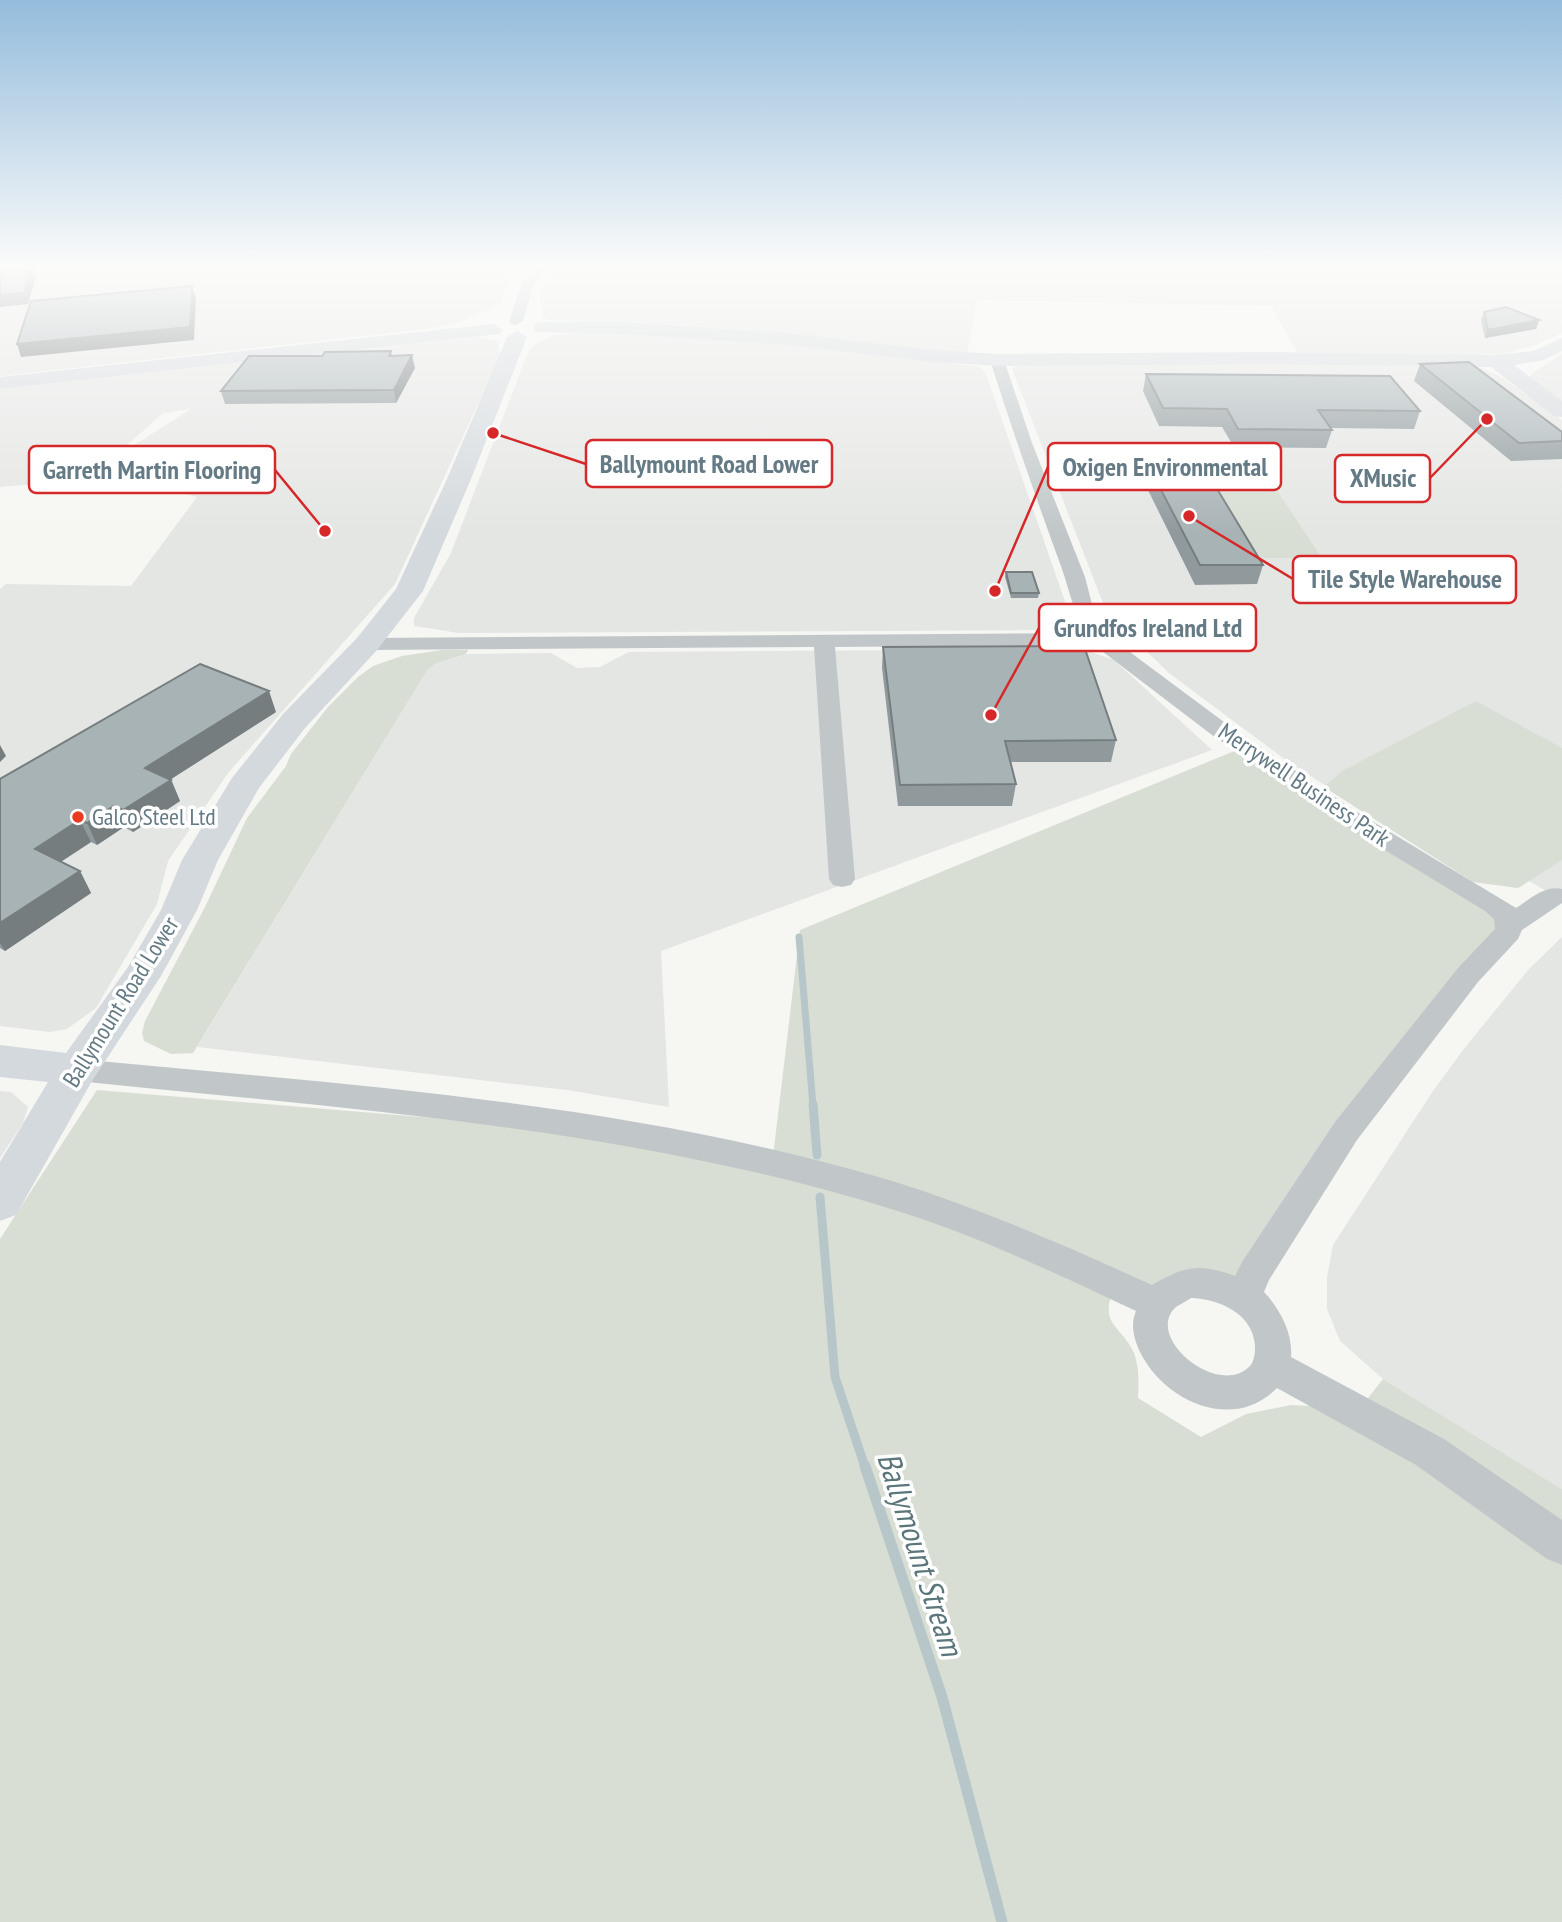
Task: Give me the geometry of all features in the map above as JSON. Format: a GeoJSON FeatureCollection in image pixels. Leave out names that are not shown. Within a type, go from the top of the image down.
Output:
{"type":"FeatureCollection","features":[{"type":"Feature","properties":{"kind":"street"},"geometry":{"type":"LineString","coordinates":[[0,383],[271,355]]}},
{"type":"Feature","properties":{"kind":"street","name":"Ballymount Road Lower"},"geometry":{"type":"LineString","coordinates":[[0,1202],[77,1070],[142,976],[179,910],[200,860],[244,785],[294,721],[367,644],[409,591],[425,559],[507,355]]}},
{"type":"Feature","properties":{"kind":"street"},"geometry":{"type":"LineString","coordinates":[[943,355],[997,360],[1268,358],[1496,361],[1540,355]]}},
{"type":"Feature","properties":{"kind":"street"},"geometry":{"type":"LineString","coordinates":[[367,644],[1099,639],[1084,611],[1072,569],[1024,443],[997,360]]}},
{"type":"Feature","properties":{"kind":"street"},"geometry":{"type":"LineString","coordinates":[[1496,361],[1562,411]]}},
{"type":"Feature","properties":{"kind":"street","name":"Merrywell Business Park"},"geometry":{"type":"LineString","coordinates":[[1099,639],[1220,730],[1348,817],[1494,905],[1506,914],[1510,925]]}},
{"type":"Feature","properties":{"kind":"street"},"geometry":{"type":"LineString","coordinates":[[824,641],[842,879]]}},
{"type":"Feature","properties":{"kind":"street"},"geometry":{"type":"LineString","coordinates":[[1244,1297],[1254,1272],[1346,1131],[1468,975],[1508,932],[1510,925],[1554,896]]}},
{"type":"Feature","properties":{"kind":"street"},"geometry":{"type":"LineString","coordinates":[[0,1061],[523,1116],[722,1154],[850,1183],[946,1213],[1055,1256],[1156,1303]]}},
{"type":"Feature","properties":{"kind":"street"},"geometry":{"type":"LineString","coordinates":[[1186,1283],[1224,1287],[1244,1297],[1260,1312],[1270,1329],[1275,1348],[1272,1366],[1263,1380],[1249,1389],[1232,1392],[1214,1392],[1184,1380],[1166,1364],[1153,1344],[1150,1329],[1156,1303],[1170,1289],[1186,1283]]}},
{"type":"Feature","properties":{"kind":"street"},"geometry":{"type":"LineString","coordinates":[[1272,1366],[1430,1452],[1562,1544]]}},
{"type":"Feature","properties":{"kind":"shaded area"},"geometry":{"type":"Polygon","coordinates":[[[0,355],[193,355],[0,376],[0,355]]]}},
{"type":"Feature","properties":{"kind":"shaded area"},"geometry":{"type":"Polygon","coordinates":[[[315,355],[499,355],[395,584],[228,773],[168,861],[157,904],[96,1008],[67,1029],[50,1032],[0,1026],[0,589],[6,584],[131,586],[197,497],[131,477],[93,475],[90,479],[0,487],[0,389],[315,355]],[[191,409],[163,413],[115,456],[125,451],[191,409]]]}},
{"type":"Feature","properties":{"kind":"shaded area"},"geometry":{"type":"Polygon","coordinates":[[[527,355],[886,355],[980,367],[986,374],[1069,613],[1068,621],[1054,629],[1044,630],[459,633],[414,626],[414,618],[451,553],[527,355]]]}},
{"type":"Feature","properties":{"kind":"shaded area"},"geometry":{"type":"Polygon","coordinates":[[[1361,355],[1486,355],[1482,355],[1415,357],[1361,355]]]}},
{"type":"Feature","properties":{"kind":"shaded area"},"geometry":{"type":"Polygon","coordinates":[[[1562,355],[1562,403],[1528,379],[1534,372],[1562,355]]]}},
{"type":"Feature","properties":{"kind":"shaded area"},"geometry":{"type":"Polygon","coordinates":[[[1284,360],[1479,367],[1500,376],[1562,420],[1562,900],[1529,881],[1518,888],[1475,881],[1287,761],[1169,673],[1103,603],[1012,369],[1017,365],[1284,360]]]}},
{"type":"Feature","properties":{"kind":"shaded area"},"geometry":{"type":"Polygon","coordinates":[[[1195,477],[1268,477],[1322,558],[1241,558],[1195,477]]]}},
{"type":"Feature","properties":{"kind":"shaded area"},"geometry":{"type":"Polygon","coordinates":[[[1082,649],[1114,660],[1212,750],[661,951],[669,1107],[567,1090],[197,1047],[428,669],[437,663],[466,654],[551,653],[577,668],[600,667],[629,652],[1082,649]]]}},
{"type":"Feature","properties":{"kind":"shaded area"},"geometry":{"type":"Polygon","coordinates":[[[442,650],[468,650],[466,654],[437,663],[428,669],[193,1053],[171,1054],[144,1041],[142,1033],[145,1021],[205,907],[247,818],[286,766],[291,754],[328,707],[373,666],[402,656],[442,650]]]}},
{"type":"Feature","properties":{"kind":"shaded area"},"geometry":{"type":"Polygon","coordinates":[[[1476,701],[1562,748],[1562,860],[1518,888],[1473,882],[1324,787],[1342,771],[1476,701]]]}},
{"type":"Feature","properties":{"kind":"shaded area"},"geometry":{"type":"Polygon","coordinates":[[[1244,747],[1506,914],[1254,1272],[1170,1289],[1116,1285],[1111,1298],[1110,1317],[1134,1353],[1138,1398],[1201,1437],[1246,1414],[1291,1405],[1349,1408],[1365,1402],[1383,1379],[1562,1489],[1562,1922],[0,1922],[0,1239],[97,1090],[506,1124],[772,1165],[800,930],[1244,747]]]}},
{"type":"Feature","properties":{"kind":"shaded area"},"geometry":{"type":"Polygon","coordinates":[[[1562,937],[1562,1489],[1383,1379],[1340,1341],[1327,1309],[1327,1277],[1333,1245],[1431,1094],[1529,969],[1562,937]]]}},
{"type":"Feature","properties":{"kind":"shaded area"},"geometry":{"type":"Polygon","coordinates":[[[0,1091],[11,1092],[28,1107],[23,1123],[0,1158],[0,1091]]]}},
{"type":"Feature","properties":{"kind":"building"},"geometry":{"type":"Polygon","coordinates":[[[412,355],[394,390],[221,391],[249,356],[412,355]]]}},
{"type":"Feature","properties":{"kind":"building"},"geometry":{"type":"Polygon","coordinates":[[[1469,362],[1562,432],[1562,441],[1519,443],[1420,364],[1469,362]]]}},
{"type":"Feature","properties":{"kind":"building"},"geometry":{"type":"Polygon","coordinates":[[[1146,374],[1390,376],[1420,411],[1318,410],[1332,430],[1238,429],[1227,409],[1163,408],[1146,374]]]}},
{"type":"Feature","properties":{"kind":"building"},"geometry":{"type":"Polygon","coordinates":[[[1145,459],[1199,459],[1263,565],[1200,565],[1145,459]]]}},
{"type":"Feature","properties":{"kind":"building"},"geometry":{"type":"Polygon","coordinates":[[[1006,572],[1032,572],[1039,593],[1011,593],[1006,572]]]}},
{"type":"Feature","properties":{"kind":"building"},"geometry":{"type":"Polygon","coordinates":[[[1084,646],[1116,740],[1005,741],[1016,784],[900,785],[883,647],[1084,646]]]}},
{"type":"Feature","properties":{"kind":"building","name":"Galco Steel Ltd"},"geometry":{"type":"Polygon","coordinates":[[[200,664],[269,691],[145,768],[171,780],[123,810],[114,806],[87,823],[80,820],[35,849],[80,871],[0,923],[0,779],[200,664]]]}},
{"type":"Feature","properties":{"kind":"waterway","name":"Ballymount Stream"},"geometry":{"type":"LineString","coordinates":[[799,937],[813,1106]]}},
{"type":"Feature","properties":{"kind":"waterway","name":"Ballymount Stream"},"geometry":{"type":"LineString","coordinates":[[813,1104],[817,1155]]}},
{"type":"Feature","properties":{"kind":"waterway","name":"Ballymount Stream"},"geometry":{"type":"LineString","coordinates":[[820,1197],[835,1377],[865,1467]]}},
{"type":"Feature","properties":{"kind":"waterway","name":"Ballymount Stream"},"geometry":{"type":"LineString","coordinates":[[865,1466],[942,1697],[1002,1922]]}},
{"type":"Feature","properties":{"kind":"place","name":"XMusic"},"geometry":{"type":"Point","coordinates":[1487,419]}},
{"type":"Feature","properties":{"kind":"place","name":"Ballymount Road Lower"},"geometry":{"type":"Point","coordinates":[493,433]}},
{"type":"Feature","properties":{"kind":"place","name":"Tile Style Warehouse"},"geometry":{"type":"Point","coordinates":[1189,516]}},
{"type":"Feature","properties":{"kind":"place","name":"Garreth Martin Flooring"},"geometry":{"type":"Point","coordinates":[325,531]}},
{"type":"Feature","properties":{"kind":"place","name":"Oxigen Environmental"},"geometry":{"type":"Point","coordinates":[995,591]}},
{"type":"Feature","properties":{"kind":"place","name":"Grundfos Ireland Ltd"},"geometry":{"type":"Point","coordinates":[991,715]}},
{"type":"Feature","properties":{"kind":"place","name":"Galco Steel Ltd"},"geometry":{"type":"Point","coordinates":[78,817]}}]}
